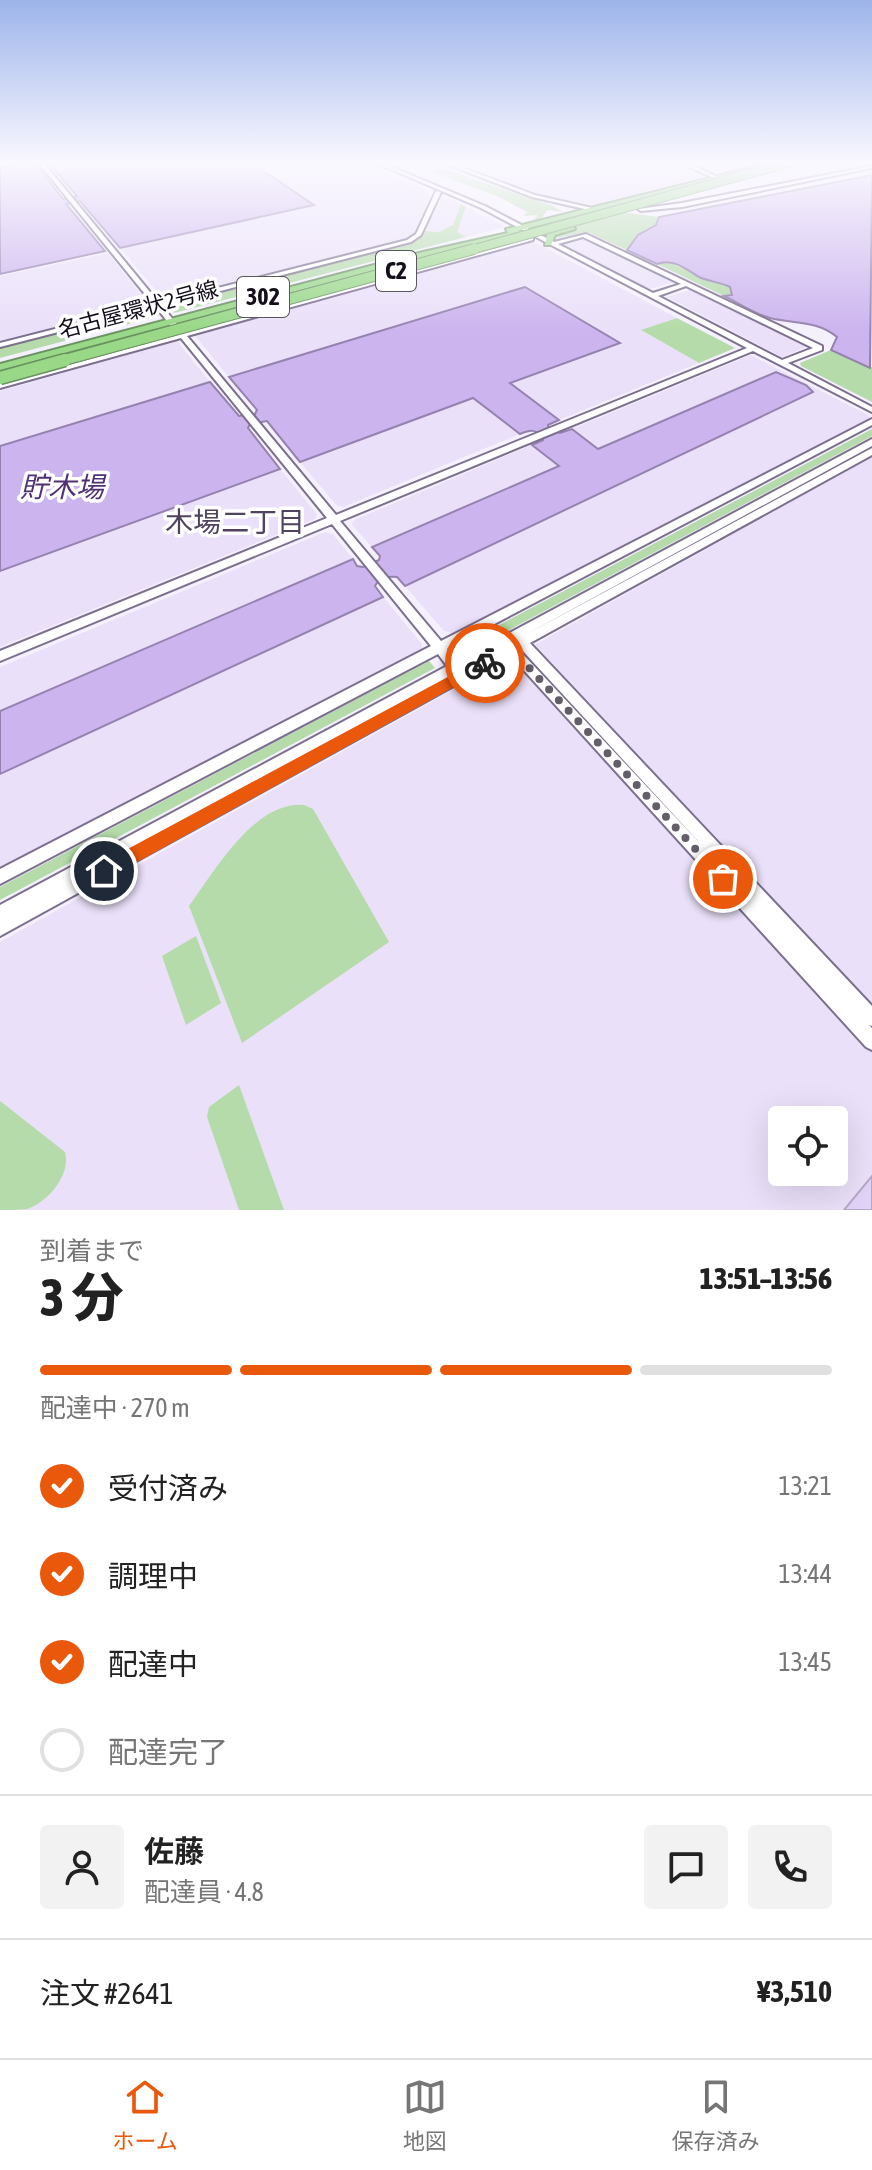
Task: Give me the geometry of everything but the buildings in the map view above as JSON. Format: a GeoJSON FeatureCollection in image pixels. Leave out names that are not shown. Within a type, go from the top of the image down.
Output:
{"type":"FeatureCollection","features":[{"type":"Feature","properties":{"kind":"highway","name":"名古屋環状2号線"},"geometry":{"type":"LineString","coordinates":[[170,319],[433,252],[526,233],[571,218]]}},
{"type":"Feature","properties":{"kind":"highway","name":"C2"},"geometry":{"type":"LineString","coordinates":[[0,376],[580,218]]}},
{"type":"Feature","properties":{"kind":"highway"},"geometry":{"type":"LineString","coordinates":[[526,233],[585,218]]}},
{"type":"Feature","properties":{"kind":"highway"},"geometry":{"type":"LineString","coordinates":[[549,243],[550,235],[555,231],[604,218]]}},
{"type":"Feature","properties":{"kind":"highway","name":"名古屋環状2号線"},"geometry":{"type":"LineString","coordinates":[[0,364],[463,242],[526,233]]}},
{"type":"Feature","properties":{"kind":"street"},"geometry":{"type":"LineString","coordinates":[[85,218],[455,667]]}},
{"type":"Feature","properties":{"kind":"street"},"geometry":{"type":"LineString","coordinates":[[0,345],[409,241],[418,235],[426,218]]}},
{"type":"Feature","properties":{"kind":"street"},"geometry":{"type":"LineString","coordinates":[[495,218],[549,243],[872,410]]}},
{"type":"Feature","properties":{"kind":"street"},"geometry":{"type":"LineString","coordinates":[[502,218],[526,233]]}},
{"type":"Feature","properties":{"kind":"street"},"geometry":{"type":"LineString","coordinates":[[0,386],[526,233]]}},
{"type":"Feature","properties":{"kind":"street"},"geometry":{"type":"LineString","coordinates":[[549,243],[584,235],[819,348],[782,363]]}},
{"type":"Feature","properties":{"kind":"street"},"geometry":{"type":"LineString","coordinates":[[652,296],[687,284]]}},
{"type":"Feature","properties":{"kind":"street"},"geometry":{"type":"LineString","coordinates":[[0,656],[753,348]]}},
{"type":"Feature","properties":{"kind":"street"},"geometry":{"type":"LineString","coordinates":[[0,877],[872,422]]}},
{"type":"Feature","properties":{"kind":"street"},"geometry":{"type":"LineString","coordinates":[[0,928],[872,442]]}},
{"type":"Feature","properties":{"kind":"street"},"geometry":{"type":"LineString","coordinates":[[0,913],[455,667],[513,641],[872,451]]}},
{"type":"Feature","properties":{"kind":"street"},"geometry":{"type":"LineString","coordinates":[[513,641],[872,1018]]}},
{"type":"Feature","properties":{"kind":"street"},"geometry":{"type":"LineString","coordinates":[[513,641],[872,1041]]}},
{"type":"Feature","properties":{"kind":"shaded area"},"geometry":{"type":"Polygon","coordinates":[[[253,218],[421,218],[414,234],[402,241],[164,300],[120,248],[253,218]]]}},
{"type":"Feature","properties":{"kind":"shaded area"},"geometry":{"type":"Polygon","coordinates":[[[431,218],[455,218],[453,225],[439,232],[425,231],[431,218]]]}},
{"type":"Feature","properties":{"kind":"shaded area"},"geometry":{"type":"Polygon","coordinates":[[[462,218],[488,218],[505,227],[466,237],[457,232],[462,218]]]}},
{"type":"Feature","properties":{"kind":"shaded area"},"geometry":{"type":"Polygon","coordinates":[[[585,239],[675,282],[649,289],[564,245],[585,239]]]}},
{"type":"Feature","properties":{"kind":"shaded area"},"geometry":{"type":"Polygon","coordinates":[[[533,241],[677,318],[642,331],[699,363],[559,420],[510,383],[619,344],[525,287],[229,377],[195,336],[533,241]]]}},
{"type":"Feature","properties":{"kind":"shaded area"},"geometry":{"type":"Polygon","coordinates":[[[108,253],[148,303],[0,342],[0,276],[108,253]]]}},
{"type":"Feature","properties":{"kind":"shaded area"},"geometry":{"type":"Polygon","coordinates":[[[689,290],[806,347],[782,357],[667,297],[689,290]]]}},
{"type":"Feature","properties":{"kind":"shaded area"},"geometry":{"type":"Polygon","coordinates":[[[177,341],[210,382],[0,446],[0,391],[177,341]]]}},
{"type":"Feature","properties":{"kind":"shaded area"},"geometry":{"type":"Polygon","coordinates":[[[751,355],[868,415],[870,418],[453,633],[444,631],[405,586],[812,392],[806,384],[776,372],[599,449],[572,429],[751,355]]]}},
{"type":"Feature","properties":{"kind":"shaded area"},"geometry":{"type":"Polygon","coordinates":[[[473,398],[520,434],[343,507],[337,506],[300,462],[473,398]]]}},
{"type":"Feature","properties":{"kind":"shaded area"},"geometry":{"type":"Polygon","coordinates":[[[532,445],[559,466],[372,547],[352,525],[354,520],[532,445]]]}},
{"type":"Feature","properties":{"kind":"shaded area"},"geometry":{"type":"Polygon","coordinates":[[[872,457],[872,1210],[0,1210],[0,942],[872,457]]]}},
{"type":"Feature","properties":{"kind":"shaded area"},"geometry":{"type":"Polygon","coordinates":[[[280,469],[317,514],[315,519],[0,647],[0,571],[280,469]]]}},
{"type":"Feature","properties":{"kind":"shaded area"},"geometry":{"type":"Polygon","coordinates":[[[325,532],[333,534],[353,559],[0,711],[0,667],[325,532]]]}},
{"type":"Feature","properties":{"kind":"shaded area"},"geometry":{"type":"Polygon","coordinates":[[[383,597],[422,644],[421,651],[0,868],[0,774],[383,597]]]}},
{"type":"Feature","properties":{"kind":"green space"},"geometry":{"type":"Polygon","coordinates":[[[455,218],[462,218],[457,232],[466,237],[174,313],[168,305],[407,245],[425,231],[439,232],[453,225],[455,218]]]}},
{"type":"Feature","properties":{"kind":"green space"},"geometry":{"type":"Polygon","coordinates":[[[597,218],[659,218],[657,225],[638,235],[627,250],[587,232],[551,239],[559,229],[597,218]]]}},
{"type":"Feature","properties":{"kind":"green space"},"geometry":{"type":"Polygon","coordinates":[[[665,261],[730,287],[733,295],[724,296],[657,264],[665,261]]]}},
{"type":"Feature","properties":{"kind":"green space"},"geometry":{"type":"Polygon","coordinates":[[[153,309],[159,316],[0,358],[0,348],[153,309]]]}},
{"type":"Feature","properties":{"kind":"green space"},"geometry":{"type":"Polygon","coordinates":[[[677,318],[735,348],[699,363],[641,330],[677,318]]]}},
{"type":"Feature","properties":{"kind":"green space"},"geometry":{"type":"Polygon","coordinates":[[[831,350],[872,367],[872,402],[801,366],[800,363],[831,350]]]}},
{"type":"Feature","properties":{"kind":"green space"},"geometry":{"type":"Polygon","coordinates":[[[872,429],[872,436],[468,652],[461,645],[872,429]]]}},
{"type":"Feature","properties":{"kind":"green space"},"geometry":{"type":"Polygon","coordinates":[[[429,661],[435,668],[0,900],[0,887],[429,661]]]}},
{"type":"Feature","properties":{"kind":"green space"},"geometry":{"type":"Polygon","coordinates":[[[304,805],[313,809],[389,942],[242,1043],[189,906],[252,826],[286,807],[304,805]]]}},
{"type":"Feature","properties":{"kind":"green space"},"geometry":{"type":"Polygon","coordinates":[[[196,936],[221,1003],[186,1025],[162,956],[196,936]]]}},
{"type":"Feature","properties":{"kind":"green space"},"geometry":{"type":"Polygon","coordinates":[[[239,1085],[284,1210],[239,1210],[207,1117],[209,1107],[239,1085]]]}},
{"type":"Feature","properties":{"kind":"green space"},"geometry":{"type":"Polygon","coordinates":[[[0,1101],[65,1152],[65,1170],[56,1186],[43,1200],[27,1209],[0,1210],[0,1101]]]}},
{"type":"Feature","properties":{"kind":"water"},"geometry":{"type":"Polygon","coordinates":[[[0,218],[78,218],[105,251],[0,274],[0,218]]]}},
{"type":"Feature","properties":{"kind":"water"},"geometry":{"type":"Polygon","coordinates":[[[95,218],[253,218],[120,248],[95,218]]]}},
{"type":"Feature","properties":{"kind":"water"},"geometry":{"type":"Polygon","coordinates":[[[658,218],[872,218],[870,368],[831,350],[837,337],[821,328],[764,316],[724,296],[732,295],[730,287],[702,278],[674,263],[657,264],[627,250],[638,235],[656,225],[658,218]]]}},
{"type":"Feature","properties":{"kind":"water","name":"貯木場"},"geometry":{"type":"Polygon","coordinates":[[[525,287],[620,343],[510,383],[559,420],[548,425],[548,428],[560,433],[572,429],[598,449],[776,372],[806,385],[813,392],[405,586],[397,577],[382,579],[375,586],[383,597],[0,774],[0,711],[353,559],[357,566],[363,567],[379,560],[380,556],[372,547],[559,466],[532,445],[543,440],[543,436],[532,431],[520,434],[473,398],[300,462],[267,421],[250,424],[248,428],[280,469],[0,571],[0,446],[210,382],[239,416],[255,414],[257,410],[229,377],[525,287]]]}},
{"type":"Feature","properties":{"kind":"way so far"},"geometry":{"type":"LineString","coordinates":[[485,663],[511,648],[723,879]]}},
{"type":"Feature","properties":{"kind":"district","name":"木場二丁目"},"geometry":{"type":"Point","coordinates":[235,522]}},
{"type":"Feature","properties":{"kind":"route"},"geometry":{"type":"LineString","coordinates":[[104,871],[485,663]]}}]}
